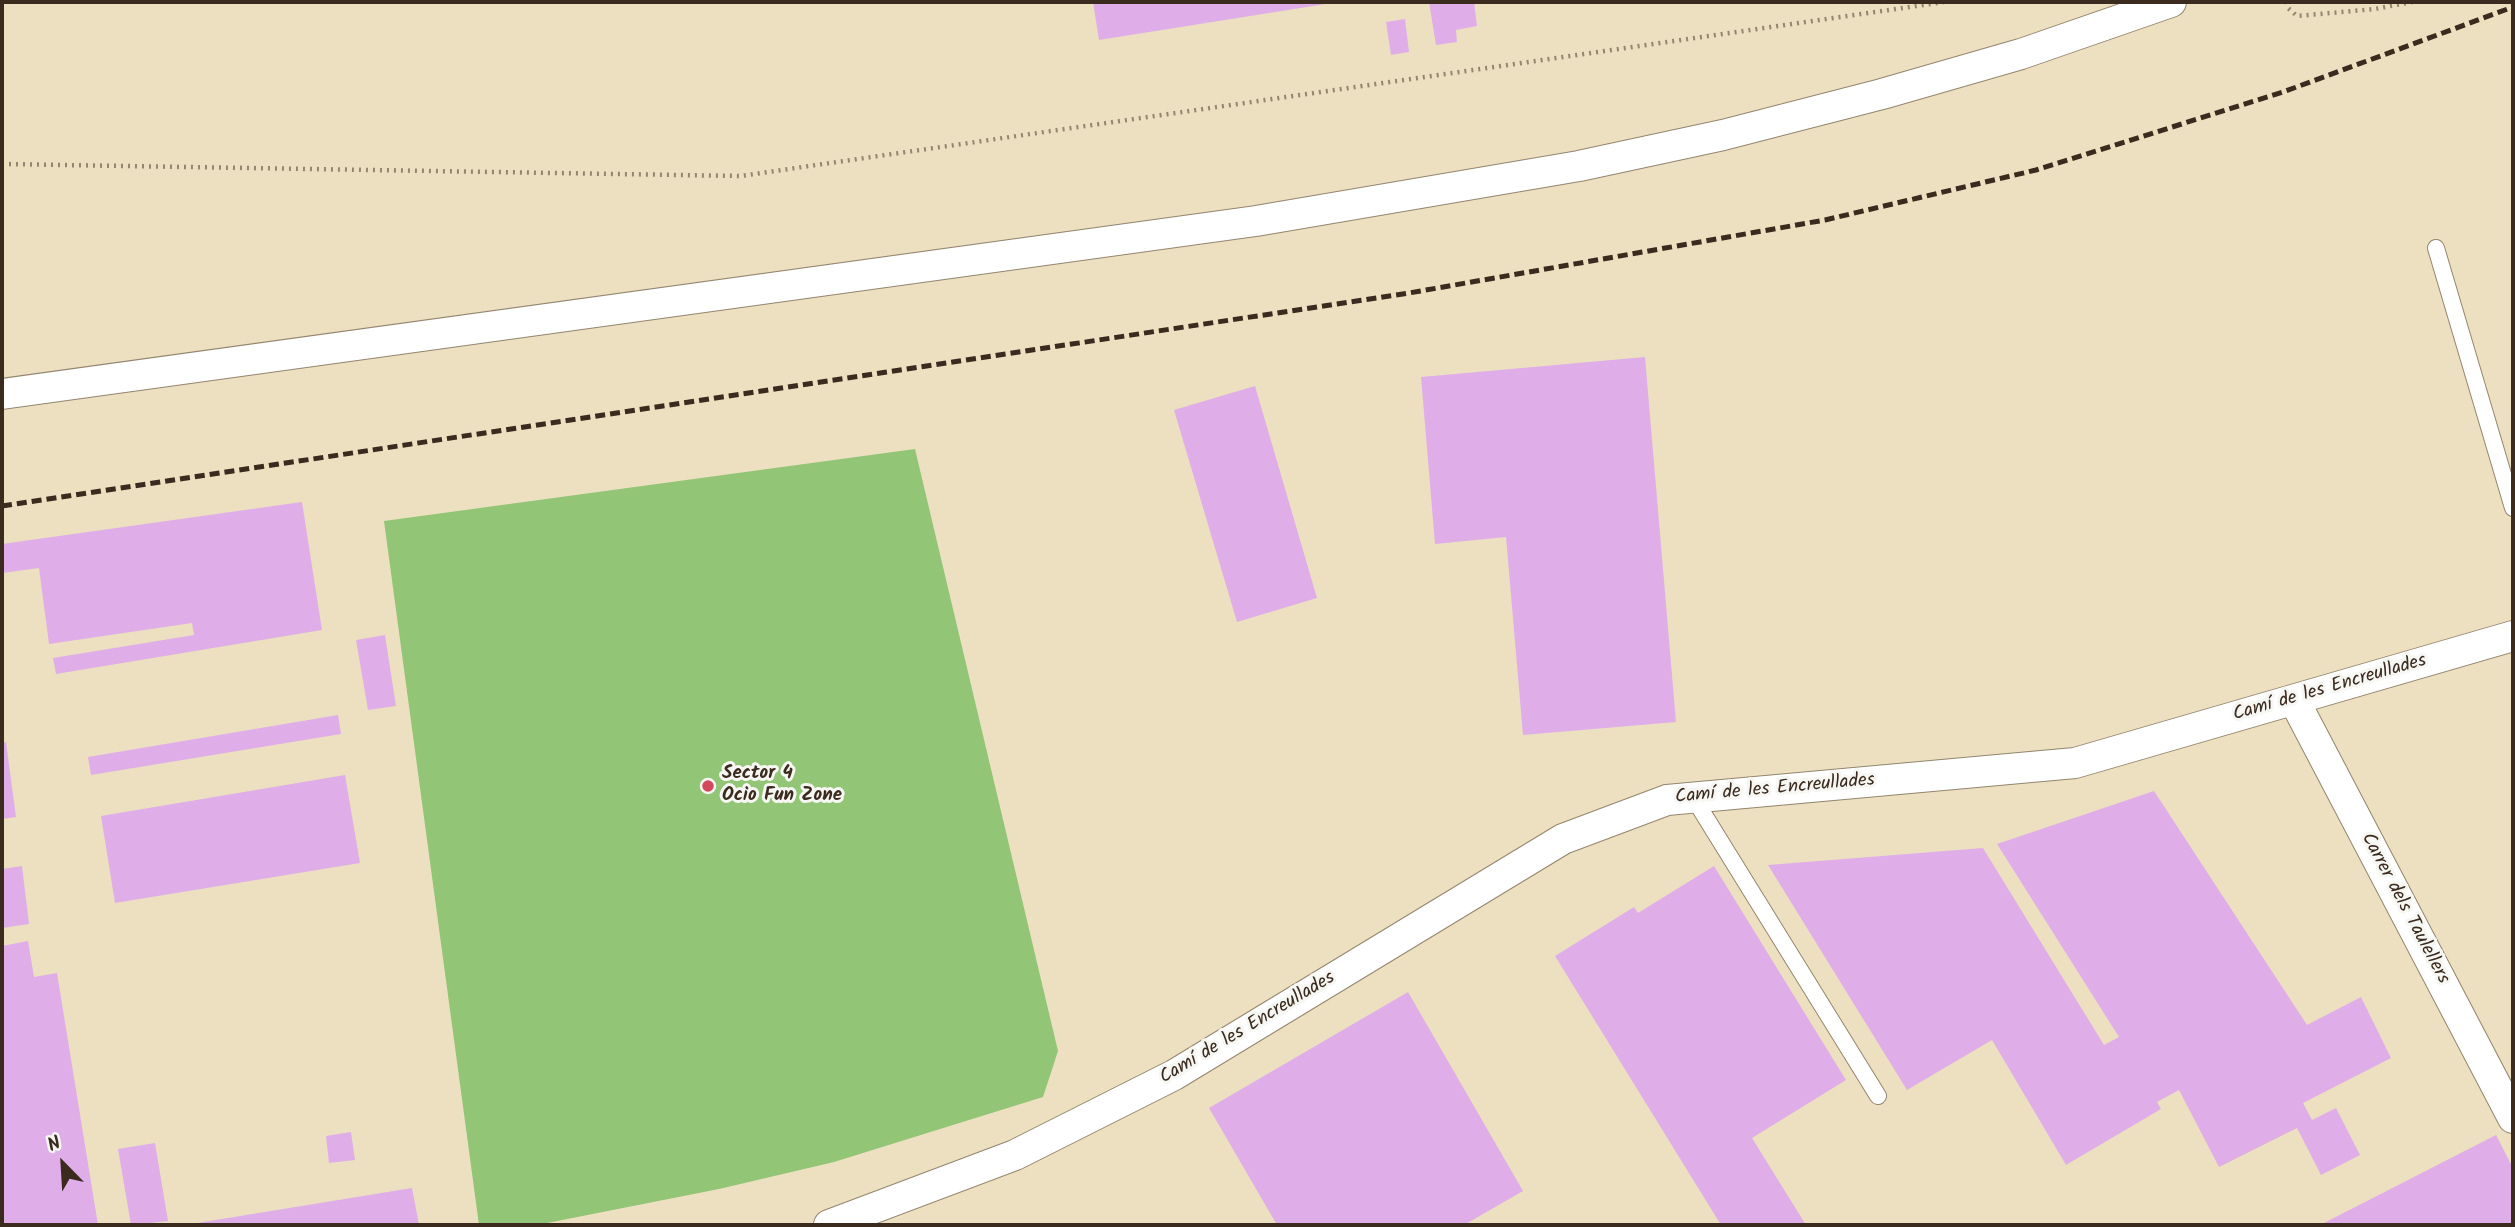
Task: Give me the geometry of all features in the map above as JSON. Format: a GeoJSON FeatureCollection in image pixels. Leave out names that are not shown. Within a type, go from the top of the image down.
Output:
{"type":"FeatureCollection","features":[{"type":"Feature","properties":{"kind":"street"},"geometry":{"type":"LineString","coordinates":[[2122,19],[2148,2]]}},
{"type":"Feature","properties":{"kind":"street"},"geometry":{"type":"LineString","coordinates":[[2,394],[1256,221],[1579,166],[1723,135],[1882,94],[2021,54],[2171,2]]}},
{"type":"Feature","properties":{"kind":"street","name":"Camí de les Encreullades"},"geometry":{"type":"LineString","coordinates":[[829,1225],[1015,1155],[1174,1075],[1563,839],[1667,800],[2075,763],[2513,636]]}},
{"type":"Feature","properties":{"kind":"street","name":"Carrer dels Taulellers"},"geometry":{"type":"LineString","coordinates":[[2294,699],[2513,1118]]}},
{"type":"Feature","properties":{"kind":"lane"},"geometry":{"type":"LineString","coordinates":[[2436,248],[2513,508]]}},
{"type":"Feature","properties":{"kind":"lane"},"geometry":{"type":"LineString","coordinates":[[1693,797],[1878,1096]]}},
{"type":"Feature","properties":{"kind":"path"},"geometry":{"type":"LineString","coordinates":[[2,164],[740,176],[1944,2]]}},
{"type":"Feature","properties":{"kind":"path"},"geometry":{"type":"LineString","coordinates":[[2286,2],[2288,8],[2297,16],[2375,9],[2412,2]]}},
{"type":"Feature","properties":{"kind":"green space","name":"Sector 4 Ocio Fun Zone"},"geometry":{"type":"Polygon","coordinates":[[[915,449],[1058,1051],[1043,1097],[834,1162],[719,1189],[537,1225],[479,1225],[384,521],[915,449]]]}},
{"type":"Feature","properties":{"kind":"building"},"geometry":{"type":"Polygon","coordinates":[[[1093,2],[1332,2],[1332,3],[1099,40],[1093,2]]]}},
{"type":"Feature","properties":{"kind":"building"},"geometry":{"type":"Polygon","coordinates":[[[1429,2],[1474,2],[1477,26],[1456,30],[1457,42],[1436,45],[1429,2]]]}},
{"type":"Feature","properties":{"kind":"building"},"geometry":{"type":"Polygon","coordinates":[[[1405,19],[1409,52],[1391,55],[1386,22],[1405,19]]]}},
{"type":"Feature","properties":{"kind":"building"},"geometry":{"type":"Polygon","coordinates":[[[1645,357],[1676,722],[1523,735],[1506,537],[1435,544],[1421,377],[1645,357]]]}},
{"type":"Feature","properties":{"kind":"building"},"geometry":{"type":"Polygon","coordinates":[[[1255,386],[1317,598],[1237,622],[1174,410],[1255,386]]]}},
{"type":"Feature","properties":{"kind":"building"},"geometry":{"type":"Polygon","coordinates":[[[302,502],[322,630],[56,674],[53,658],[194,635],[192,623],[49,644],[39,568],[2,573],[2,544],[302,502]]]}},
{"type":"Feature","properties":{"kind":"building"},"geometry":{"type":"Polygon","coordinates":[[[385,635],[396,706],[368,710],[356,640],[385,635]]]}},
{"type":"Feature","properties":{"kind":"building"},"geometry":{"type":"Polygon","coordinates":[[[338,715],[341,734],[91,775],[88,757],[338,715]]]}},
{"type":"Feature","properties":{"kind":"building"},"geometry":{"type":"Polygon","coordinates":[[[6,742],[16,817],[2,819],[2,743],[6,742]]]}},
{"type":"Feature","properties":{"kind":"building"},"geometry":{"type":"Polygon","coordinates":[[[345,775],[360,863],[115,903],[101,816],[345,775]]]}},
{"type":"Feature","properties":{"kind":"building"},"geometry":{"type":"Polygon","coordinates":[[[2154,791],[2307,1025],[2361,997],[2391,1058],[2303,1103],[2312,1120],[2336,1108],[2360,1155],[2321,1175],[2297,1128],[2219,1167],[2179,1090],[2157,1102],[2161,1109],[2066,1165],[1992,1040],[1907,1090],[1768,865],[1983,848],[2104,1045],[2119,1037],[1997,844],[2154,791]]]}},
{"type":"Feature","properties":{"kind":"building"},"geometry":{"type":"Polygon","coordinates":[[[22,866],[29,924],[2,928],[2,869],[22,866]]]}},
{"type":"Feature","properties":{"kind":"building"},"geometry":{"type":"Polygon","coordinates":[[[1714,866],[1846,1080],[1752,1138],[1806,1225],[1721,1225],[1555,956],[1634,907],[1638,913],[1714,866]]]}},
{"type":"Feature","properties":{"kind":"building"},"geometry":{"type":"Polygon","coordinates":[[[28,941],[34,977],[57,973],[98,1225],[2,1225],[2,946],[28,941]]]}},
{"type":"Feature","properties":{"kind":"building"},"geometry":{"type":"Polygon","coordinates":[[[1408,992],[1523,1191],[1464,1225],[1277,1225],[1209,1108],[1408,992]]]}},
{"type":"Feature","properties":{"kind":"building"},"geometry":{"type":"Polygon","coordinates":[[[351,1132],[355,1160],[329,1163],[326,1136],[351,1132]]]}},
{"type":"Feature","properties":{"kind":"building"},"geometry":{"type":"Polygon","coordinates":[[[2496,1135],[2513,1168],[2513,1225],[2320,1225],[2496,1135]]]}},
{"type":"Feature","properties":{"kind":"building"},"geometry":{"type":"Polygon","coordinates":[[[155,1143],[168,1221],[131,1225],[118,1149],[155,1143]]]}},
{"type":"Feature","properties":{"kind":"building"},"geometry":{"type":"Polygon","coordinates":[[[412,1188],[419,1225],[191,1225],[191,1224],[412,1188]]]}},
{"type":"Feature","properties":{"kind":"railway"},"geometry":{"type":"LineString","coordinates":[[2,506],[1409,293],[1825,220],[2036,170],[2283,92],[2513,7]]}},
{"type":"Feature","properties":{"kind":"place","name":"Sector 4 Ocio Fun Zone"},"geometry":{"type":"Point","coordinates":[708,786]}}]}
